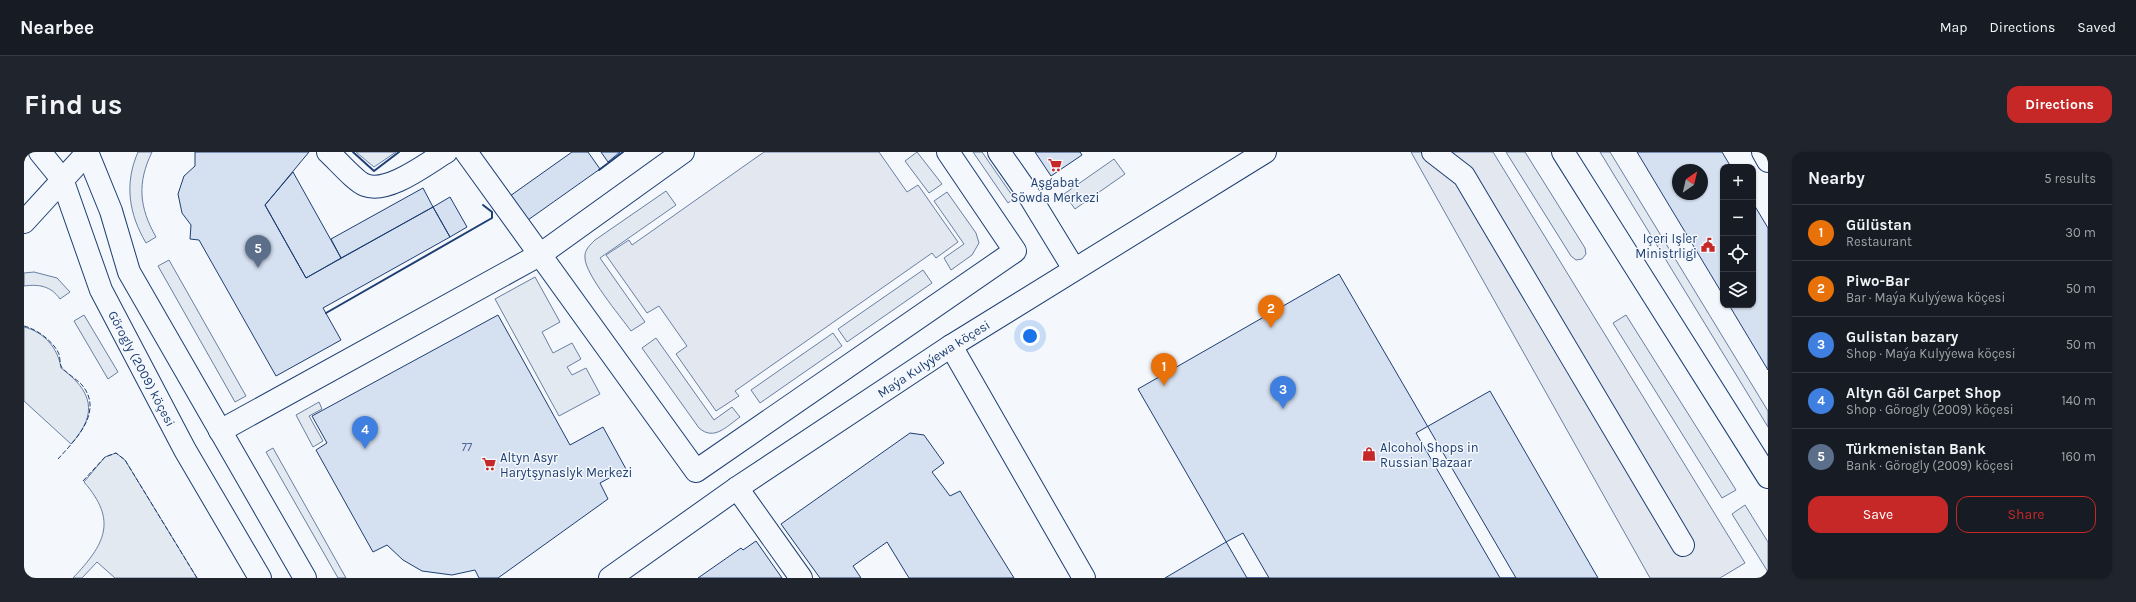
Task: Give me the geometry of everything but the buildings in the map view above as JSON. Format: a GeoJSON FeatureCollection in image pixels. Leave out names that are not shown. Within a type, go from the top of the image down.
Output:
{"type":"FeatureCollection","features":[{"type":"Feature","properties":{"kind":"street","name":"Görogly (2009) köçesi"},"geometry":{"type":"LineString","coordinates":[[40,152],[62,179],[101,290],[185,450],[260,578]]}},
{"type":"Feature","properties":{"kind":"street"},"geometry":{"type":"LineString","coordinates":[[24,222],[88,152],[111,211],[129,272],[305,578]]}},
{"type":"Feature","properties":{"kind":"street"},"geometry":{"type":"LineString","coordinates":[[328,152],[364,185],[377,188],[393,183],[446,152]]}},
{"type":"Feature","properties":{"kind":"street"},"geometry":{"type":"LineString","coordinates":[[466,152],[696,471],[1015,251],[948,152]]}},
{"type":"Feature","properties":{"kind":"street"},"geometry":{"type":"LineString","coordinates":[[220,431],[541,254],[683,152]]}},
{"type":"Feature","properties":{"kind":"street"},"geometry":{"type":"LineString","coordinates":[[999,152],[1027,192],[1074,269]]}},
{"type":"Feature","properties":{"kind":"street","name":"Maýa Kulyýewa köçesi"},"geometry":{"type":"LineString","coordinates":[[610,578],[737,488],[951,346],[1266,152]]}},
{"type":"Feature","properties":{"kind":"street"},"geometry":{"type":"LineString","coordinates":[[1433,152],[1464,176],[1683,545]]}},
{"type":"Feature","properties":{"kind":"street"},"geometry":{"type":"LineString","coordinates":[[1563,152],[1768,477]]}},
{"type":"Feature","properties":{"kind":"street"},"geometry":{"type":"LineString","coordinates":[[1763,152],[1768,161]]}},
{"type":"Feature","properties":{"kind":"street"},"geometry":{"type":"LineString","coordinates":[[951,346],[1084,578]]}},
{"type":"Feature","properties":{"kind":"street"},"geometry":{"type":"LineString","coordinates":[[737,488],[801,578]]}},
{"type":"Feature","properties":{"kind":"shaded area"},"geometry":{"type":"Polygon","coordinates":[[[138,152],[152,152],[144,174],[142,195],[146,215],[156,237],[146,243],[140,232],[132,210],[130,199],[131,176],[138,152]]]}},
{"type":"Feature","properties":{"kind":"shaded area"},"geometry":{"type":"Polygon","coordinates":[[[356,152],[396,152],[374,167],[356,152]]]}},
{"type":"Feature","properties":{"kind":"shaded area"},"geometry":{"type":"Polygon","coordinates":[[[764,152],[879,152],[907,192],[918,185],[958,242],[936,258],[932,253],[735,391],[739,396],[716,411],[676,354],[687,346],[659,306],[647,313],[606,255],[629,240],[632,245],[764,152]]]}},
{"type":"Feature","properties":{"kind":"shaded area"},"geometry":{"type":"Polygon","coordinates":[[[917,152],[942,184],[929,193],[905,161],[917,152]]]}},
{"type":"Feature","properties":{"kind":"shaded area"},"geometry":{"type":"Polygon","coordinates":[[[973,152],[982,152],[1014,198],[1008,203],[973,152]]]}},
{"type":"Feature","properties":{"kind":"shaded area"},"geometry":{"type":"Polygon","coordinates":[[[1411,152],[1493,152],[1745,563],[1720,578],[1650,578],[1411,152]]]}},
{"type":"Feature","properties":{"kind":"shaded area"},"geometry":{"type":"Polygon","coordinates":[[[1506,152],[1525,152],[1585,248],[1586,254],[1582,259],[1576,260],[1571,256],[1506,152]]]}},
{"type":"Feature","properties":{"kind":"shaded area"},"geometry":{"type":"Polygon","coordinates":[[[1600,152],[1610,152],[1768,411],[1768,427],[1600,152]]]}},
{"type":"Feature","properties":{"kind":"shaded area"},"geometry":{"type":"Polygon","coordinates":[[[1114,159],[1125,174],[1075,209],[1064,194],[1114,159]]]}},
{"type":"Feature","properties":{"kind":"shaded area"},"geometry":{"type":"Polygon","coordinates":[[[666,191],[676,205],[600,258],[645,322],[631,331],[604,295],[591,274],[585,258],[585,253],[595,240],[666,191]]]}},
{"type":"Feature","properties":{"kind":"shaded area"},"geometry":{"type":"Polygon","coordinates":[[[947,192],[976,233],[979,243],[972,255],[951,270],[944,258],[964,244],[934,201],[947,192]]]}},
{"type":"Feature","properties":{"kind":"shaded area"},"geometry":{"type":"Polygon","coordinates":[[[169,260],[246,396],[235,402],[158,266],[169,260]]]}},
{"type":"Feature","properties":{"kind":"shaded area"},"geometry":{"type":"Polygon","coordinates":[[[923,270],[932,283],[847,342],[838,329],[923,270]]]}},
{"type":"Feature","properties":{"kind":"shaded area"},"geometry":{"type":"Polygon","coordinates":[[[34,272],[57,278],[70,292],[60,299],[53,291],[44,287],[35,285],[24,286],[24,273],[34,272]]]}},
{"type":"Feature","properties":{"kind":"shaded area"},"geometry":{"type":"Polygon","coordinates":[[[535,277],[560,322],[542,332],[553,353],[572,343],[581,359],[567,367],[572,375],[586,368],[600,394],[559,416],[495,299],[535,277]]]}},
{"type":"Feature","properties":{"kind":"shaded area"},"geometry":{"type":"Polygon","coordinates":[[[84,315],[118,372],[108,379],[74,321],[84,315]]]}},
{"type":"Feature","properties":{"kind":"shaded area"},"geometry":{"type":"Polygon","coordinates":[[[1626,315],[1736,490],[1722,498],[1613,323],[1626,315]]]}},
{"type":"Feature","properties":{"kind":"shaded area"},"geometry":{"type":"Polygon","coordinates":[[[24,327],[38,333],[49,342],[57,354],[61,368],[80,385],[85,394],[88,403],[86,422],[80,433],[71,444],[24,401],[24,327]]]}},
{"type":"Feature","properties":{"kind":"shaded area"},"geometry":{"type":"Polygon","coordinates":[[[833,333],[842,346],[760,403],[751,390],[833,333]]]}},
{"type":"Feature","properties":{"kind":"shaded area"},"geometry":{"type":"Polygon","coordinates":[[[656,338],[714,420],[732,407],[740,417],[715,433],[704,432],[699,428],[642,348],[656,338]]]}},
{"type":"Feature","properties":{"kind":"shaded area"},"geometry":{"type":"Polygon","coordinates":[[[319,402],[322,409],[309,416],[323,441],[313,447],[296,415],[319,402]]]}},
{"type":"Feature","properties":{"kind":"shaded area"},"geometry":{"type":"Polygon","coordinates":[[[273,448],[346,578],[338,578],[266,452],[273,448]]]}},
{"type":"Feature","properties":{"kind":"shaded area"},"geometry":{"type":"Polygon","coordinates":[[[116,453],[125,460],[197,578],[115,578],[97,562],[82,578],[73,578],[93,554],[100,543],[103,532],[104,521],[101,509],[95,496],[84,482],[105,457],[116,453]]]}},
{"type":"Feature","properties":{"kind":"shaded area"},"geometry":{"type":"Polygon","coordinates":[[[1745,505],[1768,542],[1768,572],[1732,514],[1745,505]]]}},
{"type":"Feature","properties":{"kind":"fence"},"geometry":{"type":"LineString","coordinates":[[24,326],[39,333],[57,349],[62,368],[82,385],[88,395],[90,405],[89,415],[85,425],[58,459]]}},
{"type":"Feature","properties":{"kind":"fence"},"geometry":{"type":"LineString","coordinates":[[83,481],[105,457],[116,453],[125,460],[197,578]]}},
{"type":"Feature","properties":{"kind":"wall"},"geometry":{"type":"LineString","coordinates":[[353,152],[374,171],[399,152]]}},
{"type":"Feature","properties":{"kind":"wall"},"geometry":{"type":"LineString","coordinates":[[599,170],[623,152]]}},
{"type":"Feature","properties":{"kind":"wall"},"geometry":{"type":"LineString","coordinates":[[326,313],[492,218],[492,212],[483,205]]}},
{"type":"Feature","properties":{"kind":"place","name":"Aşgabat Söwda Merkezi"},"geometry":{"type":"Point","coordinates":[1055,165]}},
{"type":"Feature","properties":{"kind":"place","name":"Içeri Işler Ministrligi"},"geometry":{"type":"Point","coordinates":[1708,245]}},
{"type":"Feature","properties":{"kind":"place","name":"Türkmenistan Bank"},"geometry":{"type":"Point","coordinates":[258,268]}},
{"type":"Feature","properties":{"kind":"place","name":"Piwo-Bar"},"geometry":{"type":"Point","coordinates":[1271,328]}},
{"type":"Feature","properties":{"kind":"place","name":"Gülüstan"},"geometry":{"type":"Point","coordinates":[1164,386]}},
{"type":"Feature","properties":{"kind":"place","name":"Gulistan bazary"},"geometry":{"type":"Point","coordinates":[1283,409]}},
{"type":"Feature","properties":{"kind":"place","name":"Altyn Göl Carpet Shop"},"geometry":{"type":"Point","coordinates":[365,449]}},
{"type":"Feature","properties":{"kind":"place","name":"Alcohol Shops in Russian Bazaar"},"geometry":{"type":"Point","coordinates":[1369,454]}},
{"type":"Feature","properties":{"kind":"place","name":"Altyn Asyr Harytşynaslyk Merkezi"},"geometry":{"type":"Point","coordinates":[489,464]}}]}
